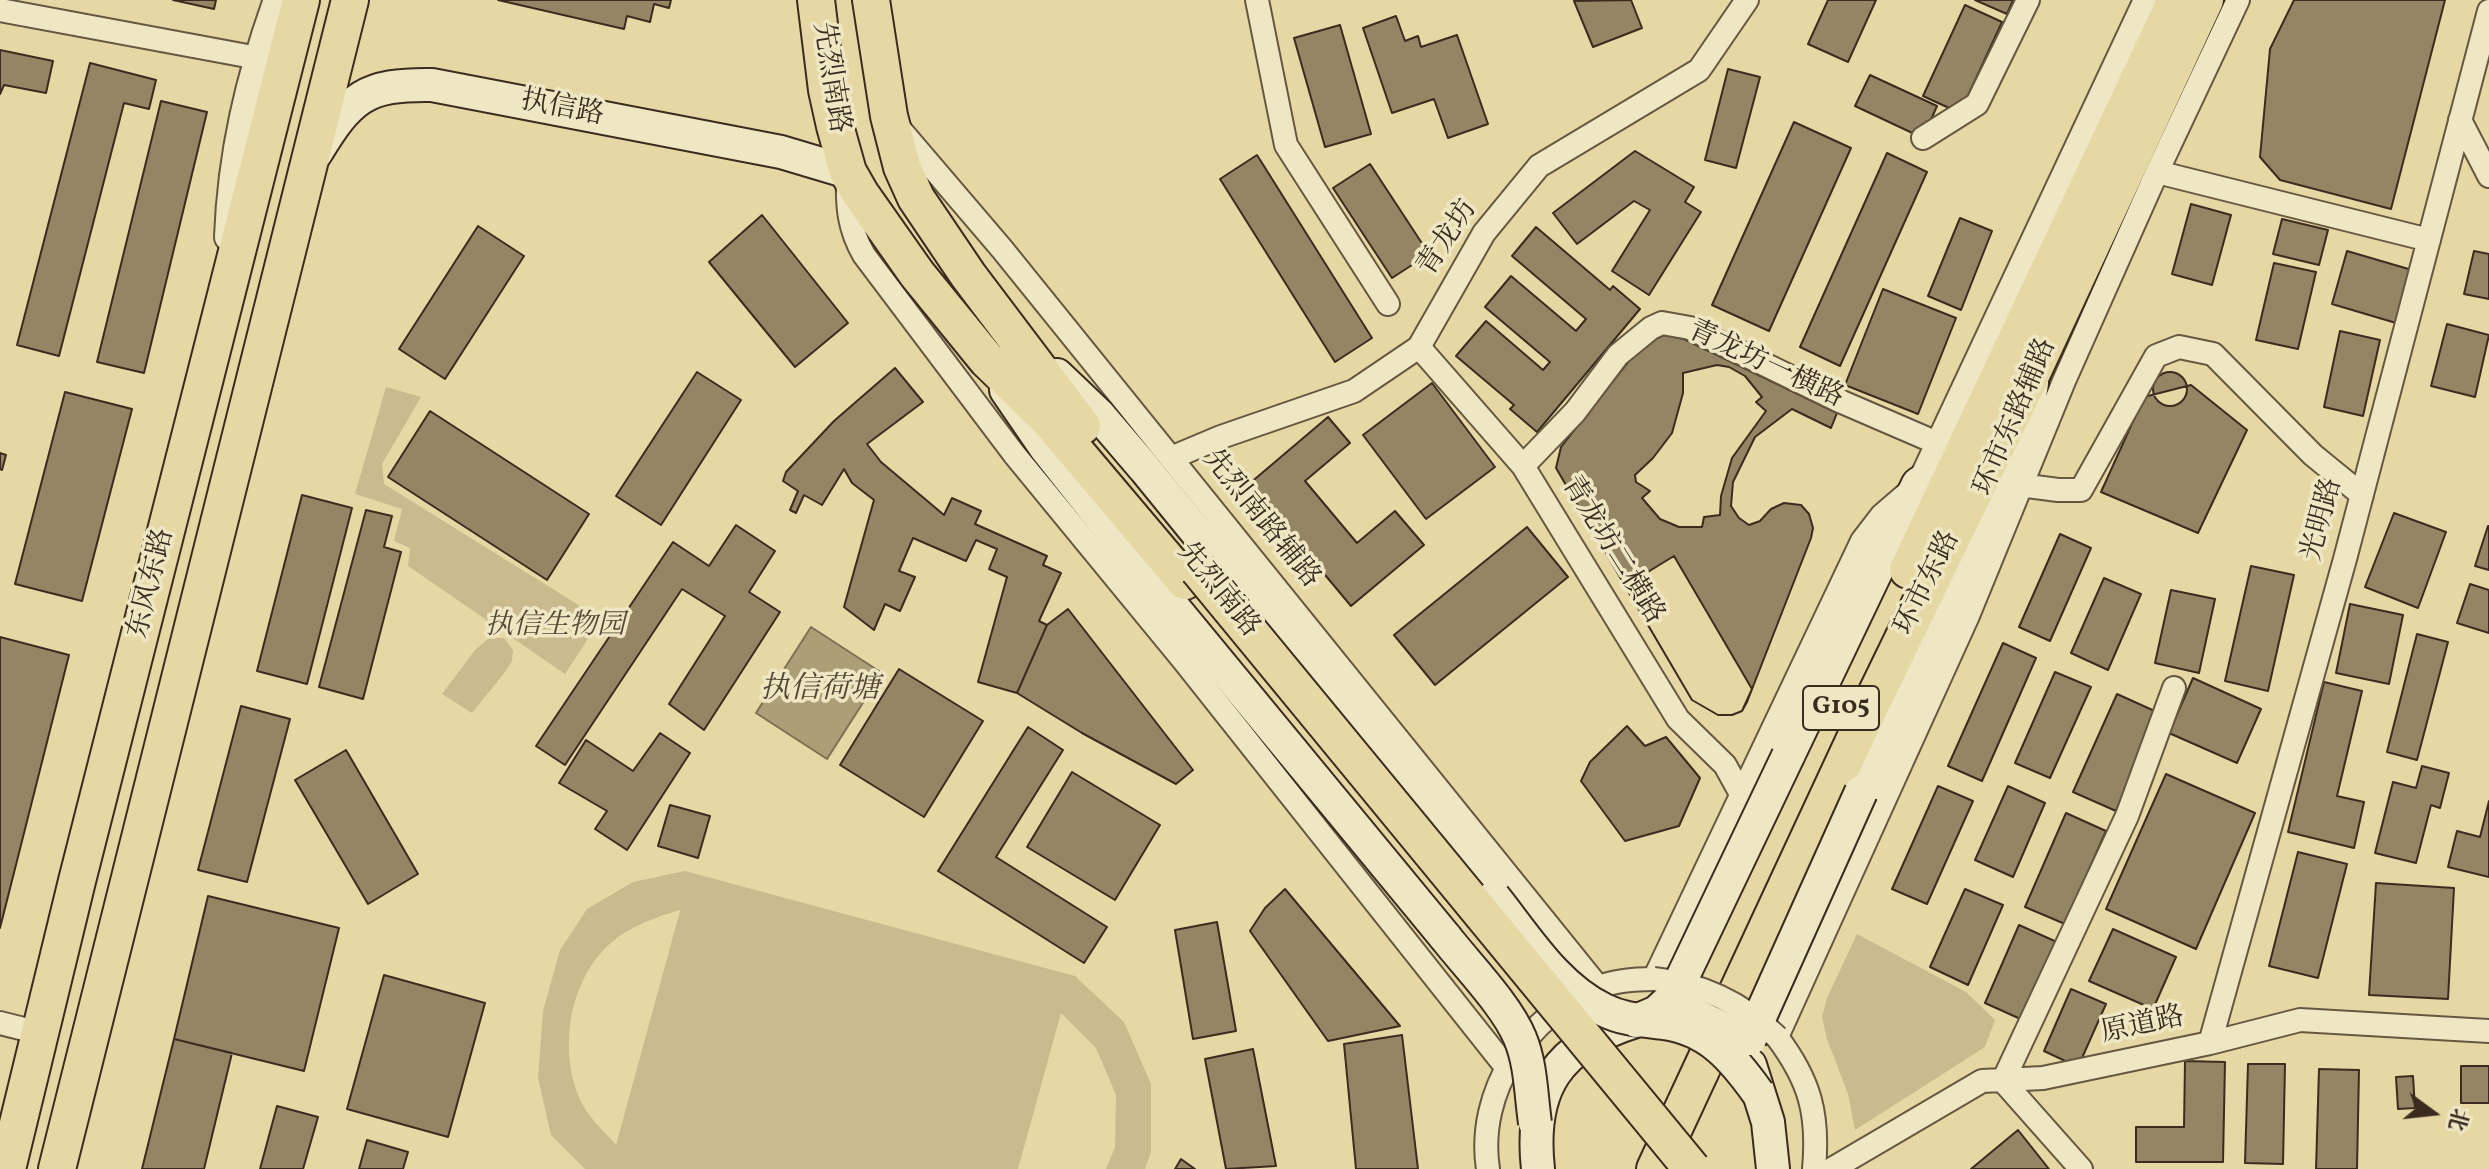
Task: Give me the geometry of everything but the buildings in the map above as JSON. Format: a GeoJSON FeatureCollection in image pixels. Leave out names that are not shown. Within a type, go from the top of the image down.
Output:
{"type":"FeatureCollection","features":[{"type":"Feature","properties":{"kind":"main road","name":"东风东路"},"geometry":{"type":"LineString","coordinates":[[7,1169],[301,0]]}},
{"type":"Feature","properties":{"kind":"main road","name":"东风东路"},"geometry":{"type":"LineString","coordinates":[[57,1169],[350,0]]}},
{"type":"Feature","properties":{"kind":"main road","name":"先烈南路"},"geometry":{"type":"LineString","coordinates":[[816,0],[827,90],[848,172],[874,214],[917,274],[987,360],[1049,420],[1191,575]]}},
{"type":"Feature","properties":{"kind":"main road","name":"先烈南路"},"geometry":{"type":"LineString","coordinates":[[847,0],[873,144],[900,211],[928,258],[1049,420]]}},
{"type":"Feature","properties":{"kind":"main road","name":"先烈南路"},"geometry":{"type":"LineString","coordinates":[[871,0],[889,116],[902,167],[936,231],[1191,575],[1653,1158],[1692,1169]]}},
{"type":"Feature","properties":{"kind":"main road","name":"环市东路"},"geometry":{"type":"LineString","coordinates":[[1653,1158],[1878,629],[2176,0]]}},
{"type":"Feature","properties":{"kind":"main road","name":"环市东路"},"geometry":{"type":"LineString","coordinates":[[1960,460],[2049,376],[2205,0]]}},
{"type":"Feature","properties":{"kind":"main road","name":"执信路"},"geometry":{"type":"LineString","coordinates":[[309,166],[339,115],[351,104],[382,89],[416,84],[781,152],[848,172]]}},
{"type":"Feature","properties":{"kind":"main road"},"geometry":{"type":"LineString","coordinates":[[1027,356],[1052,371],[1098,414],[1542,958],[1573,990],[1603,1010],[1636,1021],[1677,1026],[1705,1036],[1730,1056],[1758,1093]]}},
{"type":"Feature","properties":{"kind":"main road"},"geometry":{"type":"LineString","coordinates":[[987,360],[1045,447],[1502,1009],[1519,1035],[1526,1057],[1538,1169]]}},
{"type":"Feature","properties":{"kind":"main road"},"geometry":{"type":"LineString","coordinates":[[1771,1165],[1771,1136],[1750,1063],[1763,1038],[1861,792],[2049,376]]}},
{"type":"Feature","properties":{"kind":"main road"},"geometry":{"type":"LineString","coordinates":[[1535,1123],[1550,1081],[1573,1051],[1608,1030],[1657,1012],[1664,988],[1788,756],[1918,484],[1960,460]]}},
{"type":"Feature","properties":{"kind":"street"},"geometry":{"type":"LineString","coordinates":[[227,295],[233,172],[238,135],[258,58],[278,0]]}},
{"type":"Feature","properties":{"kind":"street"},"geometry":{"type":"LineString","coordinates":[[1257,0],[1286,145],[1388,304]]}},
{"type":"Feature","properties":{"kind":"street","name":"青龙坊"},"geometry":{"type":"LineString","coordinates":[[1171,458],[1221,437],[1354,391],[1419,347],[1484,233],[1539,166],[1699,70],[1747,0]]}},
{"type":"Feature","properties":{"kind":"street"},"geometry":{"type":"LineString","coordinates":[[1923,138],[1977,104],[2028,0]]}},
{"type":"Feature","properties":{"kind":"street"},"geometry":{"type":"LineString","coordinates":[[1960,460],[2145,0]]}},
{"type":"Feature","properties":{"kind":"street","name":"环市东路辅路"},"geometry":{"type":"LineString","coordinates":[[1763,1038],[1967,618],[2020,485],[2049,376],[2157,172],[2238,0]]}},
{"type":"Feature","properties":{"kind":"street"},"geometry":{"type":"LineString","coordinates":[[0,10],[258,58]]}},
{"type":"Feature","properties":{"kind":"street","name":"光明路"},"geometry":{"type":"LineString","coordinates":[[2210,1043],[2362,495],[2489,11]]}},
{"type":"Feature","properties":{"kind":"street","name":"先烈南路辅路"},"geometry":{"type":"LineString","coordinates":[[889,116],[1002,249],[1598,987]]}},
{"type":"Feature","properties":{"kind":"street"},"geometry":{"type":"LineString","coordinates":[[2460,120],[2489,176]]}},
{"type":"Feature","properties":{"kind":"street"},"geometry":{"type":"LineString","coordinates":[[848,172],[849,223],[864,255],[1014,454],[1184,661],[1506,1067]]}},
{"type":"Feature","properties":{"kind":"street"},"geometry":{"type":"LineString","coordinates":[[2157,172],[2429,240]]}},
{"type":"Feature","properties":{"kind":"street","name":"青龙坊一横路"},"geometry":{"type":"LineString","coordinates":[[1523,466],[1575,412],[1618,355],[1651,328],[1662,323],[1690,328],[1960,460]]}},
{"type":"Feature","properties":{"kind":"street","name":"青龙坊二横路"},"geometry":{"type":"LineString","coordinates":[[1419,347],[1523,466],[1678,719],[1725,765],[1741,794]]}},
{"type":"Feature","properties":{"kind":"street"},"geometry":{"type":"LineString","coordinates":[[1960,460],[2025,430],[2020,485],[2081,490],[2156,356],[2179,347],[2213,354],[2313,455],[2362,495]]}},
{"type":"Feature","properties":{"kind":"street"},"geometry":{"type":"LineString","coordinates":[[1664,988],[1741,794],[1862,541],[1882,515],[1918,484]]}},
{"type":"Feature","properties":{"kind":"street"},"geometry":{"type":"LineString","coordinates":[[2081,1169],[2003,1081],[2127,816],[2174,688]]}},
{"type":"Feature","properties":{"kind":"street"},"geometry":{"type":"LineString","coordinates":[[1446,938],[1494,897]]}},
{"type":"Feature","properties":{"kind":"street"},"geometry":{"type":"LineString","coordinates":[[1488,1169],[1487,1125],[1506,1067],[1539,1025],[1567,1004],[1598,987],[1631,979],[1664,988],[1695,1013],[1763,1038],[1793,1058],[1809,1093],[1817,1134],[1814,1169]]}},
{"type":"Feature","properties":{"kind":"street","name":"原道路"},"geometry":{"type":"LineString","coordinates":[[1832,1169],[1982,1081],[2043,1078],[2210,1043],[2300,1020],[2489,1031]]}},
{"type":"Feature","properties":{"kind":"street"},"geometry":{"type":"LineString","coordinates":[[0,1023],[40,1033]]}},
{"type":"Feature","properties":{"kind":"green space","name":"执信生物园"},"geometry":{"type":"Polygon","coordinates":[[[386,387],[421,397],[382,464],[384,484],[601,619],[565,674],[408,566],[410,548],[394,541],[402,509],[355,494],[386,387]]]}},
{"type":"Feature","properties":{"kind":"green space"},"geometry":{"type":"Polygon","coordinates":[[[489,638],[504,638],[513,650],[512,661],[472,713],[442,694],[475,650],[489,638]]]}},
{"type":"Feature","properties":{"kind":"green space"},"geometry":{"type":"Polygon","coordinates":[[[685,871],[1075,976],[1124,1022],[1151,1084],[1151,1152],[1145,1169],[1106,1169],[1115,1147],[1116,1095],[1096,1048],[1061,1013],[1018,1169],[585,1169],[551,1135],[538,1078],[543,1011],[560,950],[587,909],[633,882],[685,871]],[[680,911],[644,923],[612,942],[585,976],[576,997],[569,1042],[575,1087],[587,1112],[616,1145],[680,911]]]}},
{"type":"Feature","properties":{"kind":"green space"},"geometry":{"type":"Polygon","coordinates":[[[1857,934],[1966,992],[1995,1020],[1985,1047],[1855,1130],[1848,1094],[1822,1017],[1827,998],[1857,934]]]}},
{"type":"Feature","properties":{"kind":"water","name":"执信荷塘"},"geometry":{"type":"Polygon","coordinates":[[[811,627],[882,673],[827,759],[756,713],[811,627]]]}}]}
